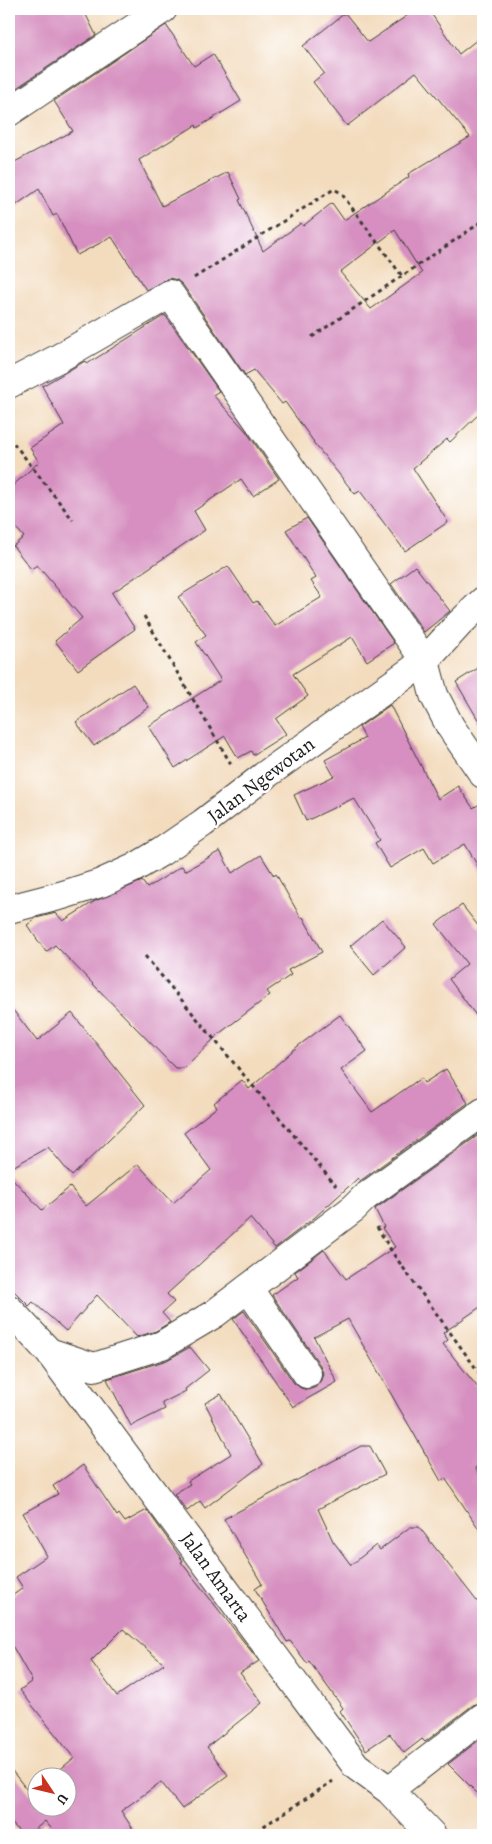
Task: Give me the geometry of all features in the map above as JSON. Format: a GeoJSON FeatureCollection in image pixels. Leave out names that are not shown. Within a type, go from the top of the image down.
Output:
{"type":"FeatureCollection","features":[{"type":"Feature","properties":{"kind":"street"},"geometry":{"type":"LineString","coordinates":[[11,106],[163,9]]}},
{"type":"Feature","properties":{"kind":"street"},"geometry":{"type":"LineString","coordinates":[[9,384],[59,358],[170,294],[425,661],[434,695],[446,718],[483,774]]}},
{"type":"Feature","properties":{"kind":"street","name":"Jalan Ngewotan"},"geometry":{"type":"LineString","coordinates":[[9,909],[101,883],[134,868],[203,823],[264,776],[425,661],[483,601]]}},
{"type":"Feature","properties":{"kind":"street"},"geometry":{"type":"LineString","coordinates":[[49,1352],[94,1367],[162,1345],[214,1314],[360,1202],[481,1119]]}},
{"type":"Feature","properties":{"kind":"street"},"geometry":{"type":"LineString","coordinates":[[248,1288],[307,1374]]}},
{"type":"Feature","properties":{"kind":"street","name":"Jalan Amarta"},"geometry":{"type":"LineString","coordinates":[[9,1309],[49,1352],[356,1766],[388,1790],[432,1835]]}},
{"type":"Feature","properties":{"kind":"street"},"geometry":{"type":"LineString","coordinates":[[80,1395],[94,1367]]}},
{"type":"Feature","properties":{"kind":"street"},"geometry":{"type":"LineString","coordinates":[[388,1790],[483,1717]]}},
{"type":"Feature","properties":{"kind":"path"},"geometry":{"type":"LineString","coordinates":[[170,294],[334,189],[341,193],[402,276]]}},
{"type":"Feature","properties":{"kind":"path"},"geometry":{"type":"LineString","coordinates":[[312,337],[483,221]]}},
{"type":"Feature","properties":{"kind":"path"},"geometry":{"type":"LineString","coordinates":[[9,437],[73,520]]}},
{"type":"Feature","properties":{"kind":"path"},"geometry":{"type":"LineString","coordinates":[[144,616],[247,790]]}},
{"type":"Feature","properties":{"kind":"path"},"geometry":{"type":"LineString","coordinates":[[145,956],[360,1202],[394,1254],[483,1378]]}},
{"type":"Feature","properties":{"kind":"path"},"geometry":{"type":"LineString","coordinates":[[250,1835],[356,1766]]}},
{"type":"Feature","properties":{"kind":"building"},"geometry":{"type":"Polygon","coordinates":[[[9,9],[83,9],[96,35],[9,93],[9,9]]]}},
{"type":"Feature","properties":{"kind":"building"},"geometry":{"type":"Polygon","coordinates":[[[417,9],[428,9],[459,54],[483,35],[483,410],[450,442],[447,439],[413,468],[448,522],[405,551],[360,491],[355,494],[313,442],[285,402],[282,404],[254,370],[245,375],[183,285],[177,280],[169,278],[146,290],[112,237],[77,255],[57,214],[53,216],[39,189],[9,210],[9,165],[73,131],[54,101],[166,25],[194,66],[213,54],[241,101],[197,128],[196,125],[139,160],[162,206],[228,172],[263,251],[301,223],[303,226],[332,203],[344,220],[409,177],[408,174],[470,137],[416,72],[347,126],[313,82],[324,73],[303,46],[345,13],[368,42],[417,9]],[[395,230],[340,272],[371,309],[422,273],[395,230]]]}},
{"type":"Feature","properties":{"kind":"building"},"geometry":{"type":"Polygon","coordinates":[[[165,315],[219,391],[213,395],[246,431],[279,479],[253,496],[241,479],[194,511],[205,530],[112,593],[135,629],[78,670],[55,641],[82,618],[37,565],[31,569],[13,546],[24,537],[9,520],[9,489],[39,462],[30,448],[64,425],[42,386],[85,361],[87,364],[165,315]]]}},
{"type":"Feature","properties":{"kind":"building"},"geometry":{"type":"Polygon","coordinates":[[[307,518],[394,643],[367,661],[352,637],[293,674],[308,696],[276,719],[286,734],[253,755],[251,751],[238,758],[225,736],[175,768],[149,726],[221,680],[196,642],[206,635],[178,597],[228,566],[253,603],[257,601],[275,626],[322,597],[311,581],[316,578],[286,530],[307,518]]]}},
{"type":"Feature","properties":{"kind":"building"},"geometry":{"type":"Polygon","coordinates":[[[415,566],[450,611],[424,632],[391,584],[415,566]]]}},
{"type":"Feature","properties":{"kind":"building"},"geometry":{"type":"Polygon","coordinates":[[[483,665],[483,728],[456,682],[483,665]]]}},
{"type":"Feature","properties":{"kind":"building"},"geometry":{"type":"Polygon","coordinates":[[[133,684],[149,707],[94,746],[76,722],[133,684]]]}},
{"type":"Feature","properties":{"kind":"building"},"geometry":{"type":"Polygon","coordinates":[[[390,705],[438,799],[458,786],[473,808],[483,802],[483,875],[465,844],[433,863],[424,848],[390,868],[375,843],[380,840],[354,798],[306,821],[294,795],[334,776],[325,760],[365,738],[359,727],[390,705]]]}},
{"type":"Feature","properties":{"kind":"building"},"geometry":{"type":"Polygon","coordinates":[[[220,851],[232,873],[261,855],[274,876],[276,874],[322,952],[288,970],[291,975],[267,991],[270,995],[220,1033],[184,1068],[175,1068],[55,945],[46,952],[27,925],[36,918],[56,913],[63,921],[95,901],[142,881],[147,888],[182,866],[185,871],[220,851]]]}},
{"type":"Feature","properties":{"kind":"building"},"geometry":{"type":"Polygon","coordinates":[[[462,905],[483,932],[483,1025],[449,979],[467,964],[436,924],[462,905]]]}},
{"type":"Feature","properties":{"kind":"building"},"geometry":{"type":"Polygon","coordinates":[[[382,919],[406,947],[374,975],[350,946],[382,919]]]}},
{"type":"Feature","properties":{"kind":"building"},"geometry":{"type":"Polygon","coordinates":[[[9,1005],[37,1041],[72,1013],[145,1105],[72,1176],[48,1147],[9,1169],[9,1005]]]}},
{"type":"Feature","properties":{"kind":"building"},"geometry":{"type":"Polygon","coordinates":[[[340,1015],[367,1051],[341,1070],[372,1112],[421,1078],[424,1083],[446,1069],[468,1103],[360,1181],[358,1178],[314,1218],[275,1248],[250,1218],[167,1294],[174,1302],[162,1313],[170,1322],[156,1331],[137,1337],[97,1295],[66,1331],[33,1302],[29,1306],[9,1286],[9,1175],[42,1210],[70,1187],[86,1206],[138,1164],[173,1203],[211,1170],[184,1133],[217,1107],[214,1103],[242,1080],[249,1089],[298,1046],[340,1015]]]}},
{"type":"Feature","properties":{"kind":"building"},"geometry":{"type":"Polygon","coordinates":[[[477,1136],[483,1144],[483,1305],[443,1333],[448,1340],[443,1344],[483,1394],[483,1461],[475,1468],[483,1481],[483,1535],[445,1478],[441,1481],[348,1319],[314,1337],[337,1382],[293,1407],[233,1319],[244,1311],[294,1383],[308,1390],[316,1387],[323,1373],[320,1365],[272,1295],[298,1277],[295,1272],[324,1250],[346,1279],[395,1247],[382,1228],[384,1227],[375,1209],[477,1136]]]}},
{"type":"Feature","properties":{"kind":"building"},"geometry":{"type":"Polygon","coordinates":[[[190,1347],[209,1370],[185,1389],[186,1391],[162,1403],[165,1409],[131,1426],[107,1379],[167,1360],[190,1347]]]}},
{"type":"Feature","properties":{"kind":"building"},"geometry":{"type":"Polygon","coordinates":[[[221,1394],[263,1464],[205,1508],[200,1501],[187,1511],[174,1494],[190,1484],[188,1481],[231,1454],[205,1403],[221,1394]]]}},
{"type":"Feature","properties":{"kind":"building"},"geometry":{"type":"Polygon","coordinates":[[[361,1446],[370,1446],[385,1474],[318,1509],[333,1541],[351,1565],[376,1545],[380,1550],[410,1527],[419,1527],[483,1609],[483,1702],[473,1705],[425,1742],[422,1739],[404,1753],[390,1734],[366,1750],[340,1711],[343,1708],[309,1661],[307,1663],[290,1641],[287,1642],[255,1589],[262,1584],[224,1519],[361,1446]]]}},
{"type":"Feature","properties":{"kind":"building"},"geometry":{"type":"Polygon","coordinates":[[[83,1465],[117,1516],[119,1514],[125,1522],[147,1510],[183,1561],[181,1562],[259,1661],[240,1673],[262,1703],[207,1747],[228,1775],[182,1809],[161,1782],[121,1811],[137,1835],[57,1835],[45,1821],[28,1835],[22,1835],[9,1820],[9,1767],[28,1791],[28,1816],[78,1816],[78,1766],[64,1766],[74,1758],[20,1690],[32,1681],[9,1640],[9,1598],[23,1588],[16,1577],[47,1556],[23,1513],[58,1494],[53,1486],[83,1465]],[[123,1629],[91,1661],[117,1696],[164,1664],[123,1629]]]}},
{"type":"Feature","properties":{"kind":"building"},"geometry":{"type":"Polygon","coordinates":[[[483,1737],[483,1799],[448,1764],[483,1737]]]}}]}
